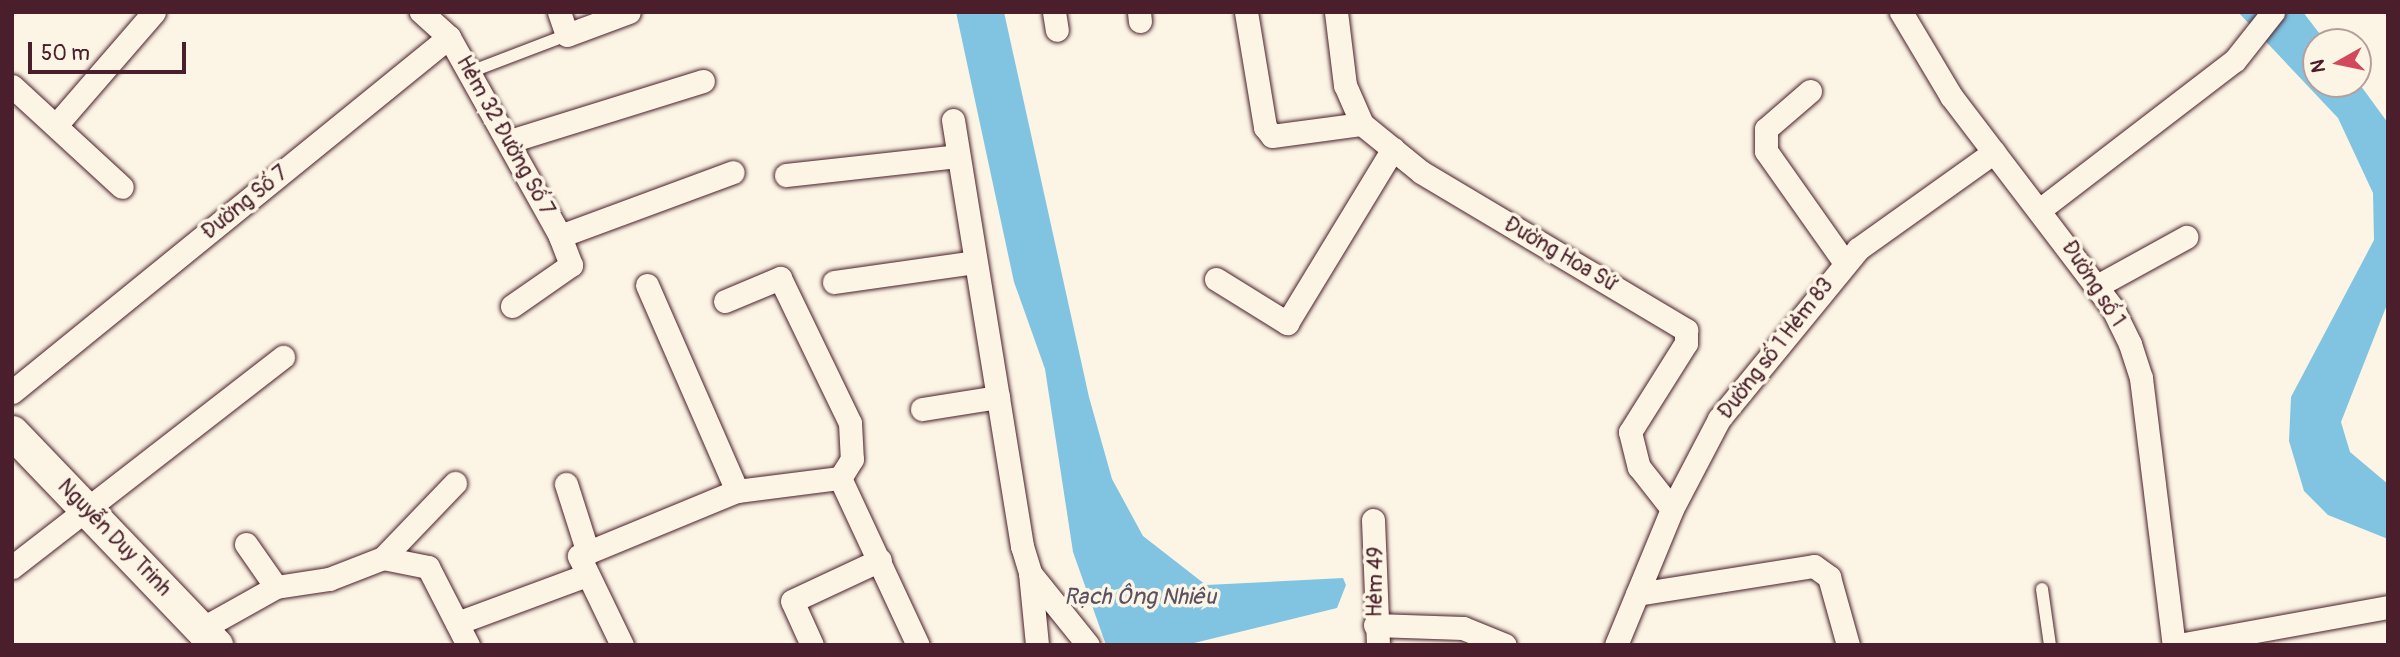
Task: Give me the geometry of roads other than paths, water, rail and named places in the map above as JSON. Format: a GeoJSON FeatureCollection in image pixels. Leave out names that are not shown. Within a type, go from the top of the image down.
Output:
{"type":"FeatureCollection","features":[{"type":"Feature","properties":{"kind":"main road","name":"Nguyễn Duy Trinh"},"geometry":{"type":"LineString","coordinates":[[15,440],[91,512],[209,637]]}},
{"type":"Feature","properties":{"kind":"street"},"geometry":{"type":"LineString","coordinates":[[57,124],[153,12]]}},
{"type":"Feature","properties":{"kind":"street"},"geometry":{"type":"LineString","coordinates":[[421,12],[449,37]]}},
{"type":"Feature","properties":{"kind":"street"},"geometry":{"type":"LineString","coordinates":[[559,12],[567,35],[629,12]]}},
{"type":"Feature","properties":{"kind":"street"},"geometry":{"type":"LineString","coordinates":[[1246,12],[1265,127],[1272,136],[1362,124]]}},
{"type":"Feature","properties":{"kind":"street","name":"Đường Hoa Sứ"},"geometry":{"type":"LineString","coordinates":[[1336,12],[1345,85],[1362,124],[1393,149],[1686,330],[1686,343],[1630,432],[1639,467],[1672,509]]}},
{"type":"Feature","properties":{"kind":"street","name":"Đường số 1"},"geometry":{"type":"LineString","coordinates":[[1901,12],[1994,152],[2042,208],[2097,286],[2130,344],[2141,379],[2177,645]]}},
{"type":"Feature","properties":{"kind":"street"},"geometry":{"type":"LineString","coordinates":[[2042,208],[2235,60],[2273,12]]}},
{"type":"Feature","properties":{"kind":"street","name":"Hẻm 32 Đường Số 7"},"geometry":{"type":"LineString","coordinates":[[449,37],[510,141],[560,236],[571,265],[512,306]]}},
{"type":"Feature","properties":{"kind":"street","name":"Đường Số 7"},"geometry":{"type":"LineString","coordinates":[[12,392],[449,37]]}},
{"type":"Feature","properties":{"kind":"street"},"geometry":{"type":"LineString","coordinates":[[510,141],[703,81]]}},
{"type":"Feature","properties":{"kind":"street"},"geometry":{"type":"LineString","coordinates":[[12,86],[57,124],[122,187]]}},
{"type":"Feature","properties":{"kind":"street"},"geometry":{"type":"LineString","coordinates":[[1810,91],[1766,130],[1766,151],[1845,263]]}},
{"type":"Feature","properties":{"kind":"street"},"geometry":{"type":"LineString","coordinates":[[953,120],[974,261],[1030,573],[1037,645]]}},
{"type":"Feature","properties":{"kind":"street"},"geometry":{"type":"LineString","coordinates":[[1216,279],[1287,323],[1393,149]]}},
{"type":"Feature","properties":{"kind":"street","name":"Đường số 1 Hẻm 83"},"geometry":{"type":"LineString","coordinates":[[1616,645],[1672,509],[1719,419],[1845,263],[1994,152]]}},
{"type":"Feature","properties":{"kind":"street"},"geometry":{"type":"LineString","coordinates":[[786,176],[957,156]]}},
{"type":"Feature","properties":{"kind":"street"},"geometry":{"type":"LineString","coordinates":[[560,236],[733,172]]}},
{"type":"Feature","properties":{"kind":"street"},"geometry":{"type":"LineString","coordinates":[[2097,286],[2186,237]]}},
{"type":"Feature","properties":{"kind":"street"},"geometry":{"type":"LineString","coordinates":[[834,282],[974,261]]}},
{"type":"Feature","properties":{"kind":"street"},"geometry":{"type":"LineString","coordinates":[[725,301],[780,278],[852,431],[852,459],[840,478]]}},
{"type":"Feature","properties":{"kind":"street"},"geometry":{"type":"LineString","coordinates":[[647,285],[737,491]]}},
{"type":"Feature","properties":{"kind":"street"},"geometry":{"type":"LineString","coordinates":[[12,568],[91,512],[283,357]]}},
{"type":"Feature","properties":{"kind":"street"},"geometry":{"type":"LineString","coordinates":[[922,409],[998,397]]}},
{"type":"Feature","properties":{"kind":"street"},"geometry":{"type":"LineString","coordinates":[[457,623],[737,491],[840,478]]}},
{"type":"Feature","properties":{"kind":"street"},"geometry":{"type":"LineString","coordinates":[[840,478],[918,645]]}},
{"type":"Feature","properties":{"kind":"street"},"geometry":{"type":"LineString","coordinates":[[209,637],[276,587],[329,579],[383,558],[455,483]]}},
{"type":"Feature","properties":{"kind":"street"},"geometry":{"type":"LineString","coordinates":[[566,484],[585,561],[622,645]]}},
{"type":"Feature","properties":{"kind":"street","name":"Hẻm 49"},"geometry":{"type":"LineString","coordinates":[[1373,520],[1376,635]]}},
{"type":"Feature","properties":{"kind":"street"},"geometry":{"type":"LineString","coordinates":[[246,544],[276,587]]}},
{"type":"Feature","properties":{"kind":"street"},"geometry":{"type":"LineString","coordinates":[[383,558],[428,567],[468,645]]}},
{"type":"Feature","properties":{"kind":"street"},"geometry":{"type":"LineString","coordinates":[[812,645],[792,601],[880,560]]}},
{"type":"Feature","properties":{"kind":"street"},"geometry":{"type":"LineString","coordinates":[[1637,594],[1805,565],[1829,577],[1848,645]]}},
{"type":"Feature","properties":{"kind":"street"},"geometry":{"type":"LineString","coordinates":[[1030,573],[1088,645]]}},
{"type":"Feature","properties":{"kind":"street"},"geometry":{"type":"LineString","coordinates":[[2177,645],[2388,607]]}},
{"type":"Feature","properties":{"kind":"street"},"geometry":{"type":"LineString","coordinates":[[1376,635],[1463,628],[1505,645]]}},
{"type":"Feature","properties":{"kind":"lane"},"geometry":{"type":"LineString","coordinates":[[470,72],[567,35]]}},
{"type":"Feature","properties":{"kind":"lane"},"geometry":{"type":"LineString","coordinates":[[2042,589],[2050,645]]}},
{"type":"Feature","properties":{"kind":"water","name":"Rạch Ông Nhiêu"},"geometry":{"type":"Polygon","coordinates":[[[956,12],[1004,12],[1089,397],[1112,479],[1143,536],[1206,585],[1343,578],[1346,585],[1337,608],[1186,645],[1106,645],[1073,552],[1045,369],[1014,282],[956,12]]]}},
{"type":"Feature","properties":{"kind":"water"},"geometry":{"type":"Polygon","coordinates":[[[2238,12],[2303,12],[2315,28],[2302,28],[2302,80],[2238,12]]]}},
{"type":"Feature","properties":{"kind":"water"},"geometry":{"type":"Polygon","coordinates":[[[2319,98],[2370,98],[2388,123],[2388,302],[2341,422],[2350,452],[2388,484],[2388,539],[2328,515],[2304,491],[2289,441],[2291,397],[2374,240],[2373,193],[2338,118],[2319,98]]]}}]}
